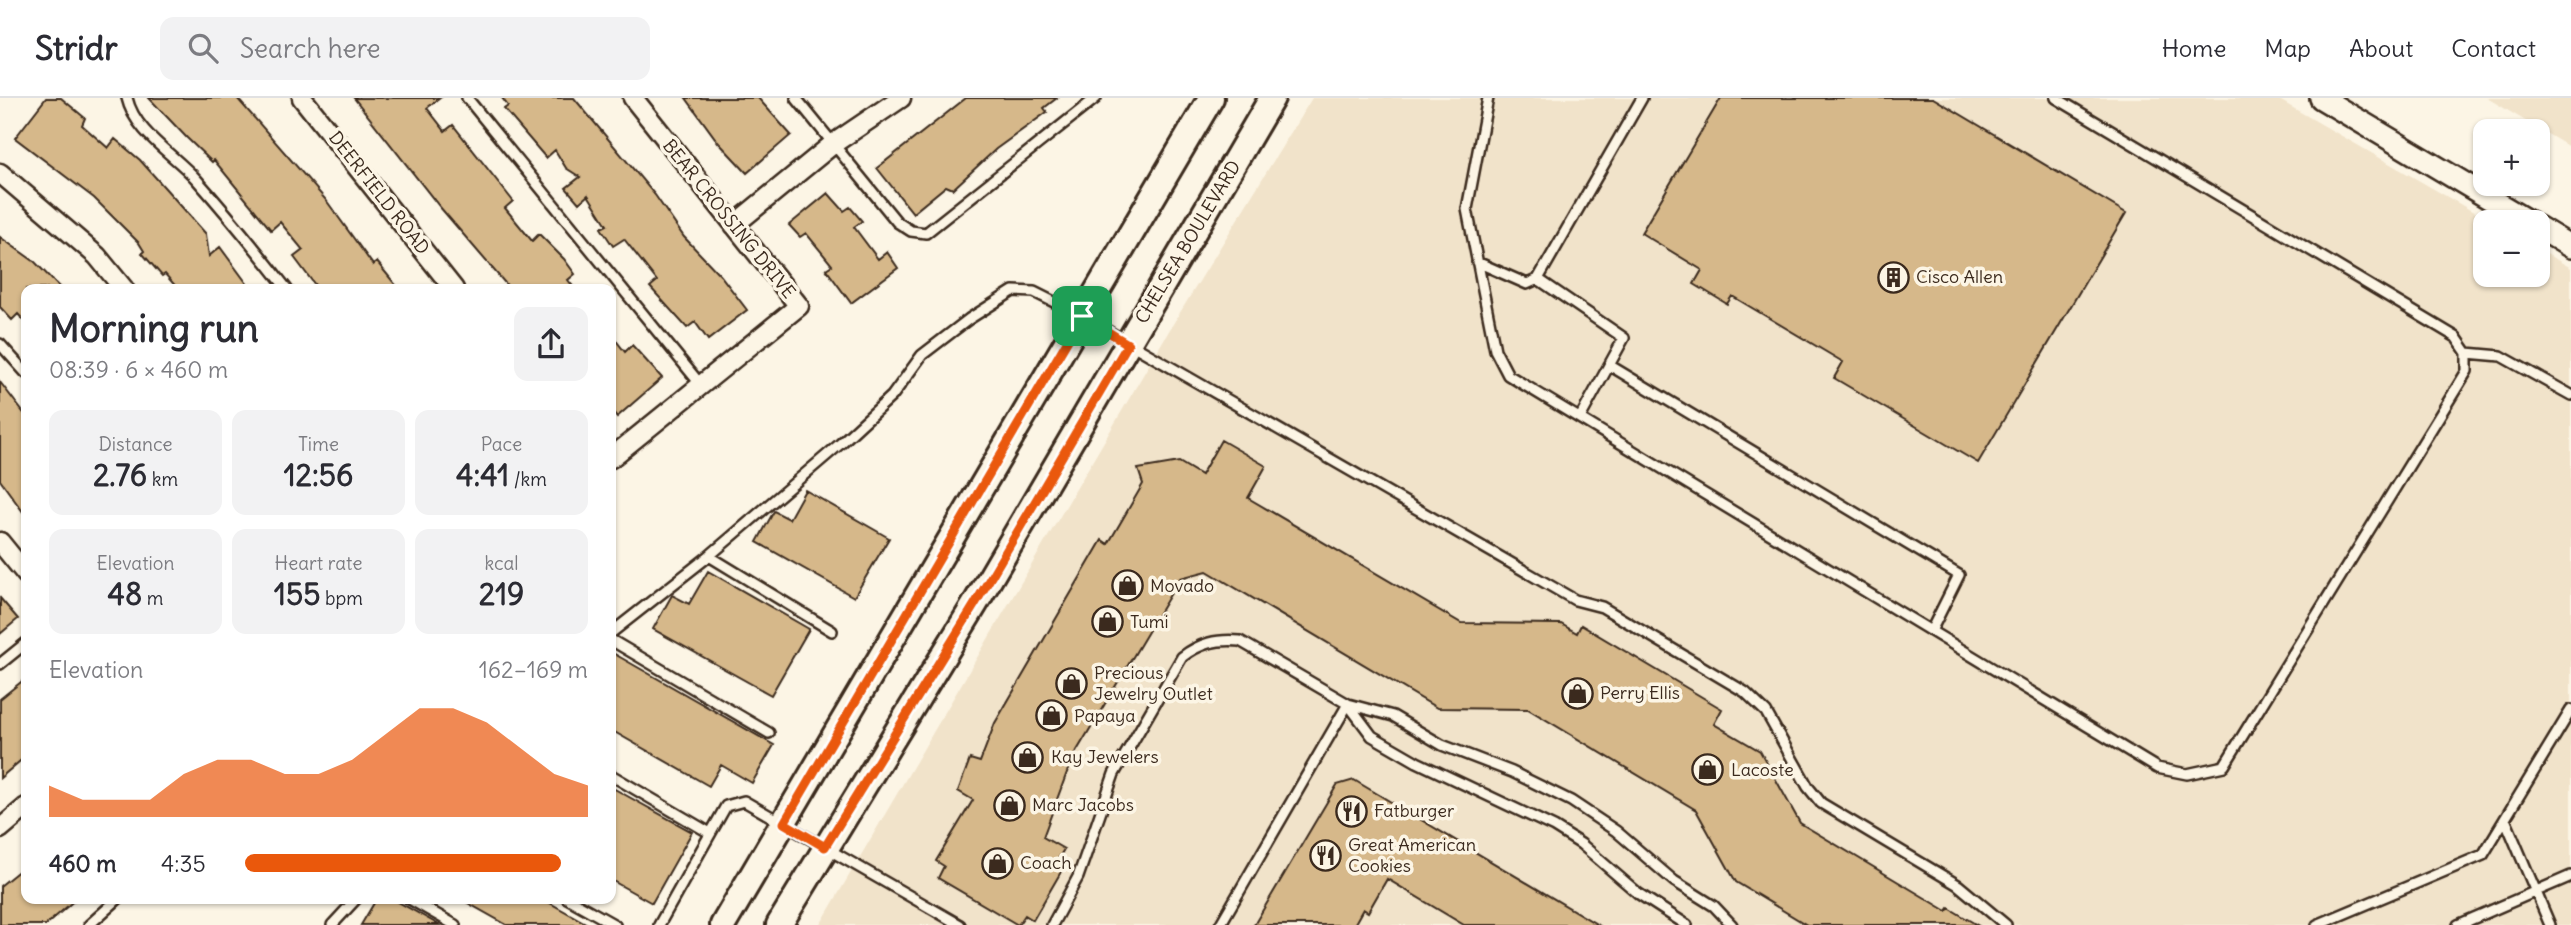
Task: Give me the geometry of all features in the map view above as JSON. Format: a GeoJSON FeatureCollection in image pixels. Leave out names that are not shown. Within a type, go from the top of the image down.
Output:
{"type":"FeatureCollection","features":[{"type":"Feature","properties":{"kind":"main road"},"geometry":{"type":"LineString","coordinates":[[723,925],[1211,98]]}},
{"type":"Feature","properties":{"kind":"main road","name":"CHELSEA BOULEVARD"},"geometry":{"type":"LineString","coordinates":[[779,925],[975,604],[1272,98]]}},
{"type":"Feature","properties":{"kind":"street","name":"DEERFIELD ROAD"},"geometry":{"type":"LineString","coordinates":[[302,98],[450,284]]}},
{"type":"Feature","properties":{"kind":"street","name":"BEAR CROSSING DRIVE"},"geometry":{"type":"LineString","coordinates":[[633,98],[799,306],[701,385]]}},
{"type":"Feature","properties":{"kind":"street"},"geometry":{"type":"LineString","coordinates":[[734,225],[833,144],[901,98]]}},
{"type":"Feature","properties":{"kind":"street"},"geometry":{"type":"LineString","coordinates":[[2321,98],[2509,210]]}},
{"type":"Feature","properties":{"kind":"street"},"geometry":{"type":"LineString","coordinates":[[0,173],[97,256],[120,284]]}},
{"type":"Feature","properties":{"kind":"street"},"geometry":{"type":"LineString","coordinates":[[2550,234],[2570,245]]}},
{"type":"Feature","properties":{"kind":"street"},"geometry":{"type":"LineString","coordinates":[[616,454],[701,385]]}},
{"type":"Feature","properties":{"kind":"street"},"geometry":{"type":"LineString","coordinates":[[0,542],[21,568]]}},
{"type":"Feature","properties":{"kind":"street"},"geometry":{"type":"LineString","coordinates":[[0,829],[21,811]]}},
{"type":"Feature","properties":{"kind":"lane"},"geometry":{"type":"LineString","coordinates":[[127,98],[130,110],[139,124],[195,177],[283,284]]}},
{"type":"Feature","properties":{"kind":"lane"},"geometry":{"type":"LineString","coordinates":[[467,98],[701,385]]}},
{"type":"Feature","properties":{"kind":"lane"},"geometry":{"type":"LineString","coordinates":[[796,98],[897,222],[911,232],[926,233],[933,231],[1096,98]]}},
{"type":"Feature","properties":{"kind":"lane"},"geometry":{"type":"LineString","coordinates":[[1488,98],[1467,209],[1495,350],[1508,375],[2157,768],[2188,774],[2224,766],[2467,371],[2467,353],[2462,341],[2456,337],[2056,98]]}},
{"type":"Feature","properties":{"kind":"lane"},"geometry":{"type":"LineString","coordinates":[[1477,262],[1527,284],[1538,279],[1642,98]]}},
{"type":"Feature","properties":{"kind":"lane"},"geometry":{"type":"LineString","coordinates":[[1538,279],[1624,338],[1580,418]]}},
{"type":"Feature","properties":{"kind":"lane"},"geometry":{"type":"LineString","coordinates":[[616,629],[709,556],[874,413],[892,396],[922,355],[969,318],[1013,291],[1034,292],[1082,316],[1575,600],[1602,607],[1745,692],[1766,712],[1808,787],[1821,803],[1958,885],[2006,925]]}},
{"type":"Feature","properties":{"kind":"lane"},"geometry":{"type":"LineString","coordinates":[[0,344],[21,367]]}},
{"type":"Feature","properties":{"kind":"lane"},"geometry":{"type":"LineString","coordinates":[[2467,353],[2501,356],[2571,395]]}},
{"type":"Feature","properties":{"kind":"lane"},"geometry":{"type":"LineString","coordinates":[[1609,365],[1959,575],[1931,631]]}},
{"type":"Feature","properties":{"kind":"lane"},"geometry":{"type":"LineString","coordinates":[[709,556],[832,631]]}},
{"type":"Feature","properties":{"kind":"lane"},"geometry":{"type":"LineString","coordinates":[[1052,925],[1078,877],[1114,774],[1182,657],[1193,648],[1222,640],[1240,641],[1348,704],[1393,716],[1442,745],[1512,772],[1571,801],[1616,831],[1674,881],[1714,906],[1732,925]]}},
{"type":"Feature","properties":{"kind":"lane"},"geometry":{"type":"LineString","coordinates":[[616,643],[769,733]]}},
{"type":"Feature","properties":{"kind":"lane"},"geometry":{"type":"LineString","coordinates":[[0,664],[21,647]]}},
{"type":"Feature","properties":{"kind":"lane"},"geometry":{"type":"LineString","coordinates":[[1220,925],[1348,704]]}},
{"type":"Feature","properties":{"kind":"lane"},"geometry":{"type":"LineString","coordinates":[[1348,704],[1373,736],[1417,762],[1554,827],[1581,844],[1639,894],[1687,925]]}},
{"type":"Feature","properties":{"kind":"lane"},"geometry":{"type":"LineString","coordinates":[[2317,925],[2483,855],[2571,710]]}},
{"type":"Feature","properties":{"kind":"lane"},"geometry":{"type":"LineString","coordinates":[[616,778],[710,833]]}},
{"type":"Feature","properties":{"kind":"lane"},"geometry":{"type":"LineString","coordinates":[[659,925],[726,806],[744,801],[960,925]]}},
{"type":"Feature","properties":{"kind":"lane"},"geometry":{"type":"LineString","coordinates":[[2505,819],[2550,925]]}},
{"type":"Feature","properties":{"kind":"lane"},"geometry":{"type":"LineString","coordinates":[[2458,925],[2571,876]]}},
{"type":"Feature","properties":{"kind":"lane"},"geometry":{"type":"LineString","coordinates":[[89,925],[112,904]]}},
{"type":"Feature","properties":{"kind":"lane"},"geometry":{"type":"LineString","coordinates":[[332,925],[351,904]]}},
{"type":"Feature","properties":{"kind":"lane"},"geometry":{"type":"LineString","coordinates":[[418,904],[455,925]]}},
{"type":"Feature","properties":{"kind":"lane"},"geometry":{"type":"LineString","coordinates":[[578,904],[615,925]]}},
{"type":"Feature","properties":{"kind":"shaded area"},"geometry":{"type":"Polygon","coordinates":[[[1312,98],[2276,98],[2473,212],[2473,287],[2550,287],[2550,256],[2571,268],[2571,925],[820,925],[1173,324],[1312,98]]]}},
{"type":"Feature","properties":{"kind":"shaded area"},"geometry":{"type":"Polygon","coordinates":[[[2487,98],[2571,98],[2571,148],[2550,136],[2550,119],[2522,119],[2487,98]]]}},
{"type":"Feature","properties":{"kind":"building"},"geometry":{"type":"Polygon","coordinates":[[[46,98],[61,98],[85,118],[82,125],[108,148],[115,139],[140,160],[206,234],[209,256],[220,247],[247,284],[174,284],[165,274],[162,276],[142,253],[144,251],[139,243],[94,198],[15,138],[46,98]]]}},
{"type":"Feature","properties":{"kind":"building"},"geometry":{"type":"Polygon","coordinates":[[[149,98],[237,98],[326,200],[373,265],[377,262],[395,284],[314,284],[294,257],[303,250],[280,222],[271,230],[214,160],[212,162],[149,98]]]}},
{"type":"Feature","properties":{"kind":"building"},"geometry":{"type":"Polygon","coordinates":[[[354,98],[440,98],[427,108],[445,131],[453,125],[513,201],[505,208],[532,241],[539,234],[564,259],[575,274],[568,280],[571,284],[506,284],[439,206],[354,98]]]}},
{"type":"Feature","properties":{"kind":"building"},"geometry":{"type":"Polygon","coordinates":[[[502,98],[574,98],[655,195],[684,237],[721,276],[747,310],[708,340],[695,322],[687,328],[650,287],[657,281],[624,239],[613,246],[601,228],[607,225],[588,195],[579,203],[566,188],[580,177],[566,168],[555,150],[546,158],[504,109],[508,106],[502,98]]]}},
{"type":"Feature","properties":{"kind":"building"},"geometry":{"type":"Polygon","coordinates":[[[686,98],[758,98],[791,135],[747,173],[718,142],[686,98]]]}},
{"type":"Feature","properties":{"kind":"building"},"geometry":{"type":"Polygon","coordinates":[[[966,98],[1057,98],[1044,108],[1047,112],[996,149],[953,189],[946,186],[913,213],[877,168],[966,98]]]}},
{"type":"Feature","properties":{"kind":"building","name":"Cisco Allen"},"geometry":{"type":"Polygon","coordinates":[[[1721,98],[1933,98],[2126,213],[1978,463],[1834,378],[1843,362],[1732,296],[1727,304],[1694,284],[1702,270],[1641,233],[1721,98]]]}},
{"type":"Feature","properties":{"kind":"building"},"geometry":{"type":"Polygon","coordinates":[[[828,193],[844,211],[850,207],[862,221],[854,227],[878,259],[887,252],[898,268],[851,303],[826,269],[832,265],[806,233],[800,237],[789,225],[828,193]]]}},
{"type":"Feature","properties":{"kind":"building"},"geometry":{"type":"Polygon","coordinates":[[[0,237],[35,262],[56,284],[21,284],[21,317],[18,314],[12,320],[0,307],[0,237]]]}},
{"type":"Feature","properties":{"kind":"building"},"geometry":{"type":"Polygon","coordinates":[[[616,340],[625,352],[632,345],[662,378],[617,417],[616,340]]]}},
{"type":"Feature","properties":{"kind":"building"},"geometry":{"type":"Polygon","coordinates":[[[0,382],[21,409],[21,509],[0,480],[0,382]]]}},
{"type":"Feature","properties":{"kind":"building"},"geometry":{"type":"Polygon","coordinates":[[[1221,440],[1266,466],[1248,498],[1461,623],[1561,624],[1577,633],[1581,625],[1722,709],[1714,724],[1760,751],[1800,823],[1947,911],[1949,908],[1977,925],[1807,925],[1736,882],[1696,810],[1528,709],[1437,708],[1207,571],[1180,578],[1072,759],[1043,837],[1064,849],[1057,861],[1065,865],[1033,920],[1025,915],[1018,925],[938,878],[944,866],[936,861],[973,800],[958,791],[970,759],[980,762],[995,723],[1102,540],[1108,544],[1143,484],[1138,469],[1179,462],[1201,475],[1221,440]]]}},
{"type":"Feature","properties":{"kind":"building"},"geometry":{"type":"Polygon","coordinates":[[[805,490],[889,538],[854,597],[757,542],[774,511],[789,519],[805,490]]]}},
{"type":"Feature","properties":{"kind":"building"},"geometry":{"type":"Polygon","coordinates":[[[708,571],[809,629],[771,695],[653,629],[672,595],[689,604],[708,571]]]}},
{"type":"Feature","properties":{"kind":"building"},"geometry":{"type":"Polygon","coordinates":[[[0,598],[18,619],[0,634],[0,598]]]}},
{"type":"Feature","properties":{"kind":"building"},"geometry":{"type":"Polygon","coordinates":[[[616,655],[774,745],[752,783],[721,765],[709,786],[616,733],[616,655]]]}},
{"type":"Feature","properties":{"kind":"building"},"geometry":{"type":"Polygon","coordinates":[[[21,682],[21,760],[0,778],[0,699],[21,682]]]}},
{"type":"Feature","properties":{"kind":"building"},"geometry":{"type":"Polygon","coordinates":[[[1354,780],[1598,925],[1464,925],[1387,879],[1368,912],[1363,909],[1354,925],[1254,925],[1337,785],[1354,780]]]}},
{"type":"Feature","properties":{"kind":"building"},"geometry":{"type":"Polygon","coordinates":[[[616,790],[692,832],[652,903],[616,883],[616,790]]]}},
{"type":"Feature","properties":{"kind":"building"},"geometry":{"type":"Polygon","coordinates":[[[21,869],[21,904],[70,904],[46,925],[0,925],[0,886],[21,869]]]}},
{"type":"Feature","properties":{"kind":"building"},"geometry":{"type":"Polygon","coordinates":[[[373,904],[402,904],[439,925],[361,925],[373,904]]]}},
{"type":"Feature","properties":{"kind":"building"},"geometry":{"type":"Polygon","coordinates":[[[470,904],[552,904],[589,925],[507,925],[470,904]]]}},
{"type":"Feature","properties":{"kind":"place","name":"Cisco Allen"},"geometry":{"type":"Point","coordinates":[1893,277]}},
{"type":"Feature","properties":{"kind":"place","name":"Movado"},"geometry":{"type":"Point","coordinates":[1127,586]}},
{"type":"Feature","properties":{"kind":"place","name":"Tumi"},"geometry":{"type":"Point","coordinates":[1107,622]}},
{"type":"Feature","properties":{"kind":"place","name":"Precious Jewelry Outlet"},"geometry":{"type":"Point","coordinates":[1071,683]}},
{"type":"Feature","properties":{"kind":"place","name":"Perry Ellis"},"geometry":{"type":"Point","coordinates":[1577,693]}},
{"type":"Feature","properties":{"kind":"place","name":"Papaya"},"geometry":{"type":"Point","coordinates":[1051,716]}},
{"type":"Feature","properties":{"kind":"place","name":"Kay Jewelers"},"geometry":{"type":"Point","coordinates":[1028,757]}},
{"type":"Feature","properties":{"kind":"place","name":"Lacoste"},"geometry":{"type":"Point","coordinates":[1708,770]}},
{"type":"Feature","properties":{"kind":"place","name":"Marc Jacobs"},"geometry":{"type":"Point","coordinates":[1009,805]}},
{"type":"Feature","properties":{"kind":"place","name":"Fatburger"},"geometry":{"type":"Point","coordinates":[1351,811]}},
{"type":"Feature","properties":{"kind":"place","name":"Great American Cookies"},"geometry":{"type":"Point","coordinates":[1325,855]}},
{"type":"Feature","properties":{"kind":"place","name":"Coach"},"geometry":{"type":"Point","coordinates":[997,863]}},
{"type":"Feature","properties":{"kind":"route"},"geometry":{"type":"LineString","coordinates":[[1082,316],[1128,344],[975,604],[825,847],[784,823],[1082,316]]}}]}
